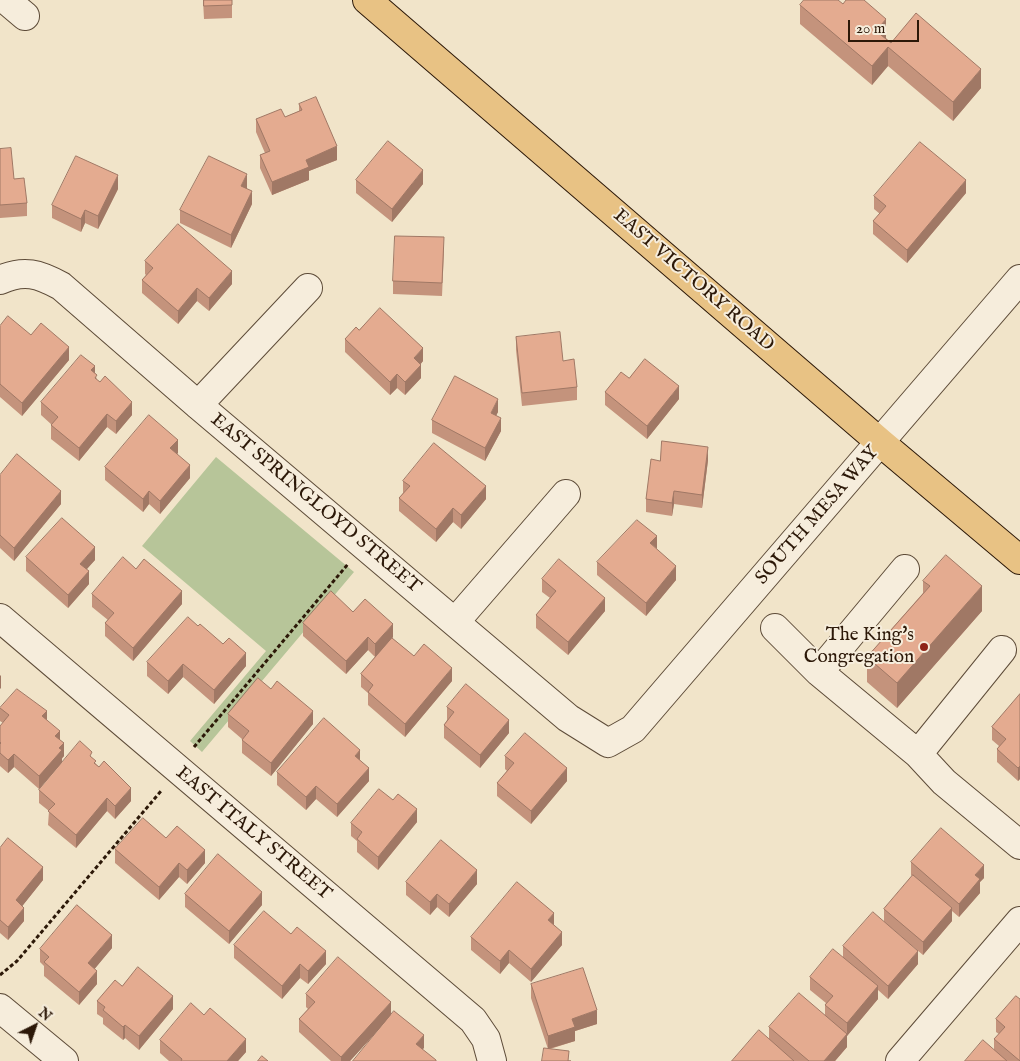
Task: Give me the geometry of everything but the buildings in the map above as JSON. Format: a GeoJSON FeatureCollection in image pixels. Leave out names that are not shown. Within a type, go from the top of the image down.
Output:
{"type":"FeatureCollection","features":[{"type":"Feature","properties":{"kind":"main road","name":"EAST VICTORY ROAD"},"geometry":{"type":"LineString","coordinates":[[367,0],[880,443],[1020,560]]}},
{"type":"Feature","properties":{"kind":"street","name":"EAST SPRINGLOYD STREET"},"geometry":{"type":"LineString","coordinates":[[10,277],[41,275],[61,286],[198,405],[568,718],[608,743]]}},
{"type":"Feature","properties":{"kind":"street","name":"SOUTH MESA WAY"},"geometry":{"type":"LineString","coordinates":[[608,743],[633,729],[1020,279]]}},
{"type":"Feature","properties":{"kind":"street"},"geometry":{"type":"LineString","coordinates":[[198,405],[308,288]]}},
{"type":"Feature","properties":{"kind":"street"},"geometry":{"type":"LineString","coordinates":[[455,622],[566,494]]}},
{"type":"Feature","properties":{"kind":"street"},"geometry":{"type":"LineString","coordinates":[[819,672],[905,569]]}},
{"type":"Feature","properties":{"kind":"street","name":"EAST ITALY STREET"},"geometry":{"type":"LineString","coordinates":[[0,618],[473,1020],[486,1039],[492,1060]]}},
{"type":"Feature","properties":{"kind":"street"},"geometry":{"type":"LineString","coordinates":[[775,628],[819,672],[918,754],[944,782],[1020,845]]}},
{"type":"Feature","properties":{"kind":"street"},"geometry":{"type":"LineString","coordinates":[[918,754],[1002,650]]}},
{"type":"Feature","properties":{"kind":"street"},"geometry":{"type":"LineString","coordinates":[[900,1061],[1020,921]]}},
{"type":"Feature","properties":{"kind":"street"},"geometry":{"type":"LineString","coordinates":[[0,1008],[64,1061]]}},
{"type":"Feature","properties":{"kind":"path"},"geometry":{"type":"LineString","coordinates":[[194,747],[348,564]]}},
{"type":"Feature","properties":{"kind":"path"},"geometry":{"type":"LineString","coordinates":[[0,975],[17,961],[161,791]]}},
{"type":"Feature","properties":{"kind":"green space"},"geometry":{"type":"Polygon","coordinates":[[[216,457],[354,572],[202,752],[190,741],[266,651],[142,546],[216,457]]]}},
{"type":"Feature","properties":{"kind":"place","name":"The King's Congregation"},"geometry":{"type":"Point","coordinates":[924,647]}}]}
